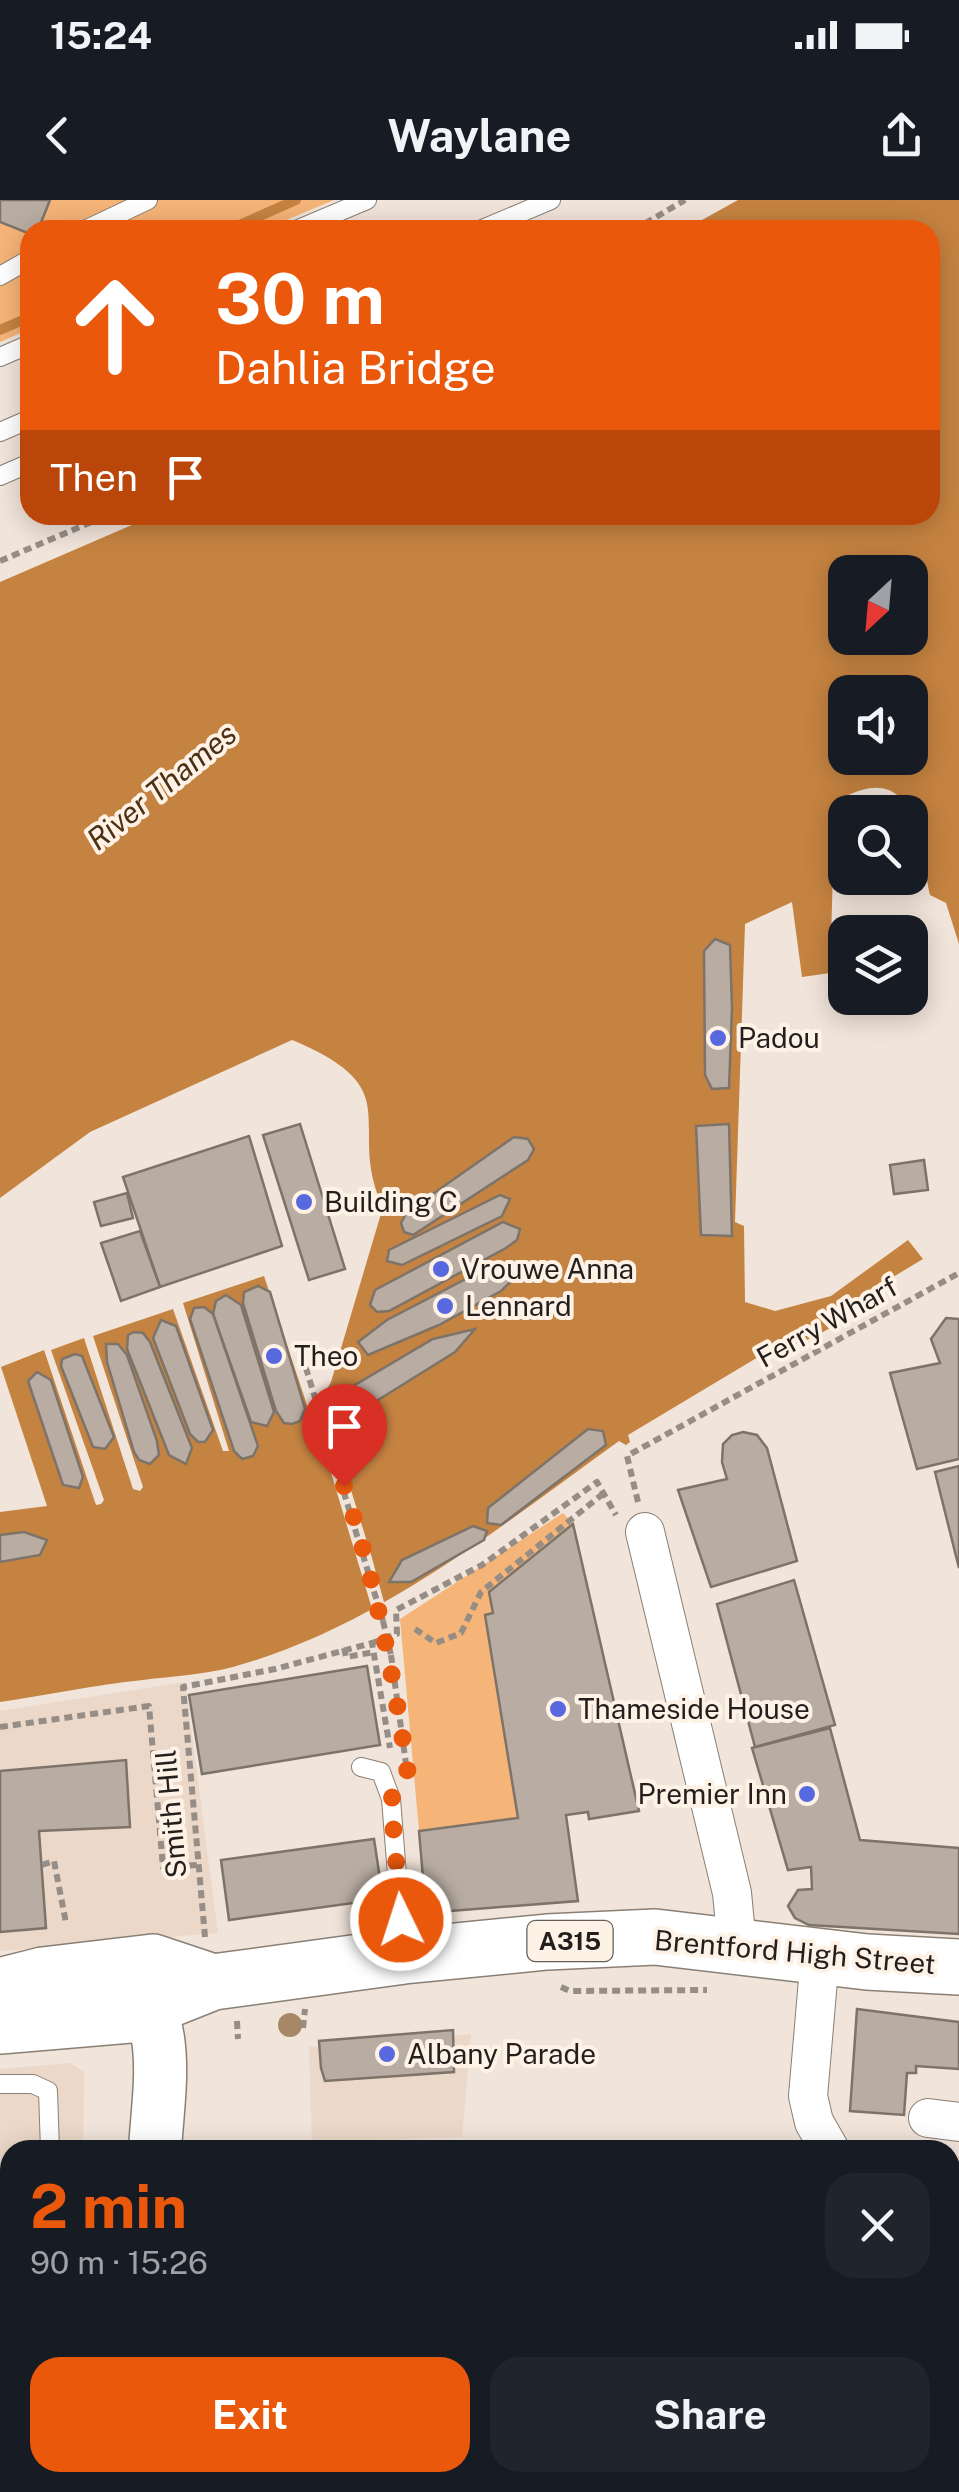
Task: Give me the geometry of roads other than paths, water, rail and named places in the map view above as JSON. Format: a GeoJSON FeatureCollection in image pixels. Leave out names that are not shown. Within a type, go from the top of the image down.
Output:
{"type":"FeatureCollection","features":[{"type":"Feature","properties":{"kind":"main road","name":"Brentford High Street"},"geometry":{"type":"LineString","coordinates":[[0,1986],[42,1975],[153,1962],[404,1956],[655,1938],[728,1966],[820,1957],[959,1966]]}},
{"type":"Feature","properties":{"kind":"main road","name":"Brentford High Street"},"geometry":{"type":"LineString","coordinates":[[0,2026],[108,2020],[152,2008],[209,1960]]}},
{"type":"Feature","properties":{"kind":"main road"},"geometry":{"type":"LineString","coordinates":[[109,1968],[126,1976],[152,2008],[159,2046],[154,2140]]}},
{"type":"Feature","properties":{"kind":"street"},"geometry":{"type":"LineString","coordinates":[[647,1541],[732,1892],[728,1966]]}},
{"type":"Feature","properties":{"kind":"street"},"geometry":{"type":"LineString","coordinates":[[820,1957],[808,2096],[814,2122],[824,2140]]}},
{"type":"Feature","properties":{"kind":"lane"},"geometry":{"type":"LineString","coordinates":[[106,220],[148,200]]}},
{"type":"Feature","properties":{"kind":"lane"},"geometry":{"type":"LineString","coordinates":[[320,220],[367,200]]}},
{"type":"Feature","properties":{"kind":"lane"},"geometry":{"type":"LineString","coordinates":[[504,220],[546,202]]}},
{"type":"Feature","properties":{"kind":"lane"},"geometry":{"type":"LineString","coordinates":[[513,220],[546,202]]}},
{"type":"Feature","properties":{"kind":"lane"},"geometry":{"type":"LineString","coordinates":[[361,1767],[381,1772],[391,1799],[404,1956]]}},
{"type":"Feature","properties":{"kind":"lane"},"geometry":{"type":"LineString","coordinates":[[0,2084],[32,2084],[48,2091],[50,2140]]}},
{"type":"Feature","properties":{"kind":"water","name":"River Thames"},"geometry":{"type":"Polygon","coordinates":[[[738,200],[959,200],[959,944],[946,903],[930,895],[928,795],[896,795],[883,788],[828,795],[828,895],[832,895],[832,915],[828,915],[828,973],[802,977],[792,902],[745,924],[735,1222],[744,1226],[745,1302],[775,1311],[831,1296],[908,1240],[923,1259],[858,1298],[860,1313],[795,1346],[778,1345],[628,1435],[630,1442],[626,1445],[619,1441],[482,1540],[387,1601],[338,1627],[222,1670],[0,1702],[0,1512],[47,1506],[1,1367],[44,1350],[96,1505],[101,1504],[104,1500],[51,1350],[84,1338],[133,1489],[140,1491],[143,1487],[93,1336],[173,1309],[223,1451],[229,1451],[183,1303],[264,1276],[311,1417],[331,1382],[383,1207],[373,1178],[364,1093],[352,1076],[329,1058],[292,1040],[90,1132],[0,1198],[0,582],[132,525],[940,525],[940,220],[702,220],[738,200]]]}},
{"type":"Feature","properties":{"kind":"waterway"},"geometry":{"type":"LineString","coordinates":[[251,220],[296,200]]}},
{"type":"Feature","properties":{"kind":"waterway"},"geometry":{"type":"LineString","coordinates":[[0,330],[20,321]]}},
{"type":"Feature","properties":{"kind":"place","name":"Padou"},"geometry":{"type":"Point","coordinates":[718,1038]}},
{"type":"Feature","properties":{"kind":"place","name":"Building C"},"geometry":{"type":"Point","coordinates":[304,1202]}},
{"type":"Feature","properties":{"kind":"place","name":"Vrouwe Anna"},"geometry":{"type":"Point","coordinates":[441,1269]}},
{"type":"Feature","properties":{"kind":"place","name":"Lennard"},"geometry":{"type":"Point","coordinates":[445,1306]}},
{"type":"Feature","properties":{"kind":"place","name":"Theo"},"geometry":{"type":"Point","coordinates":[274,1356]}},
{"type":"Feature","properties":{"kind":"place","name":"Thameside House"},"geometry":{"type":"Point","coordinates":[558,1709]}},
{"type":"Feature","properties":{"kind":"place","name":"Premier Inn"},"geometry":{"type":"Point","coordinates":[807,1794]}},
{"type":"Feature","properties":{"kind":"place","name":"Albany Parade"},"geometry":{"type":"Point","coordinates":[387,2054]}}]}
